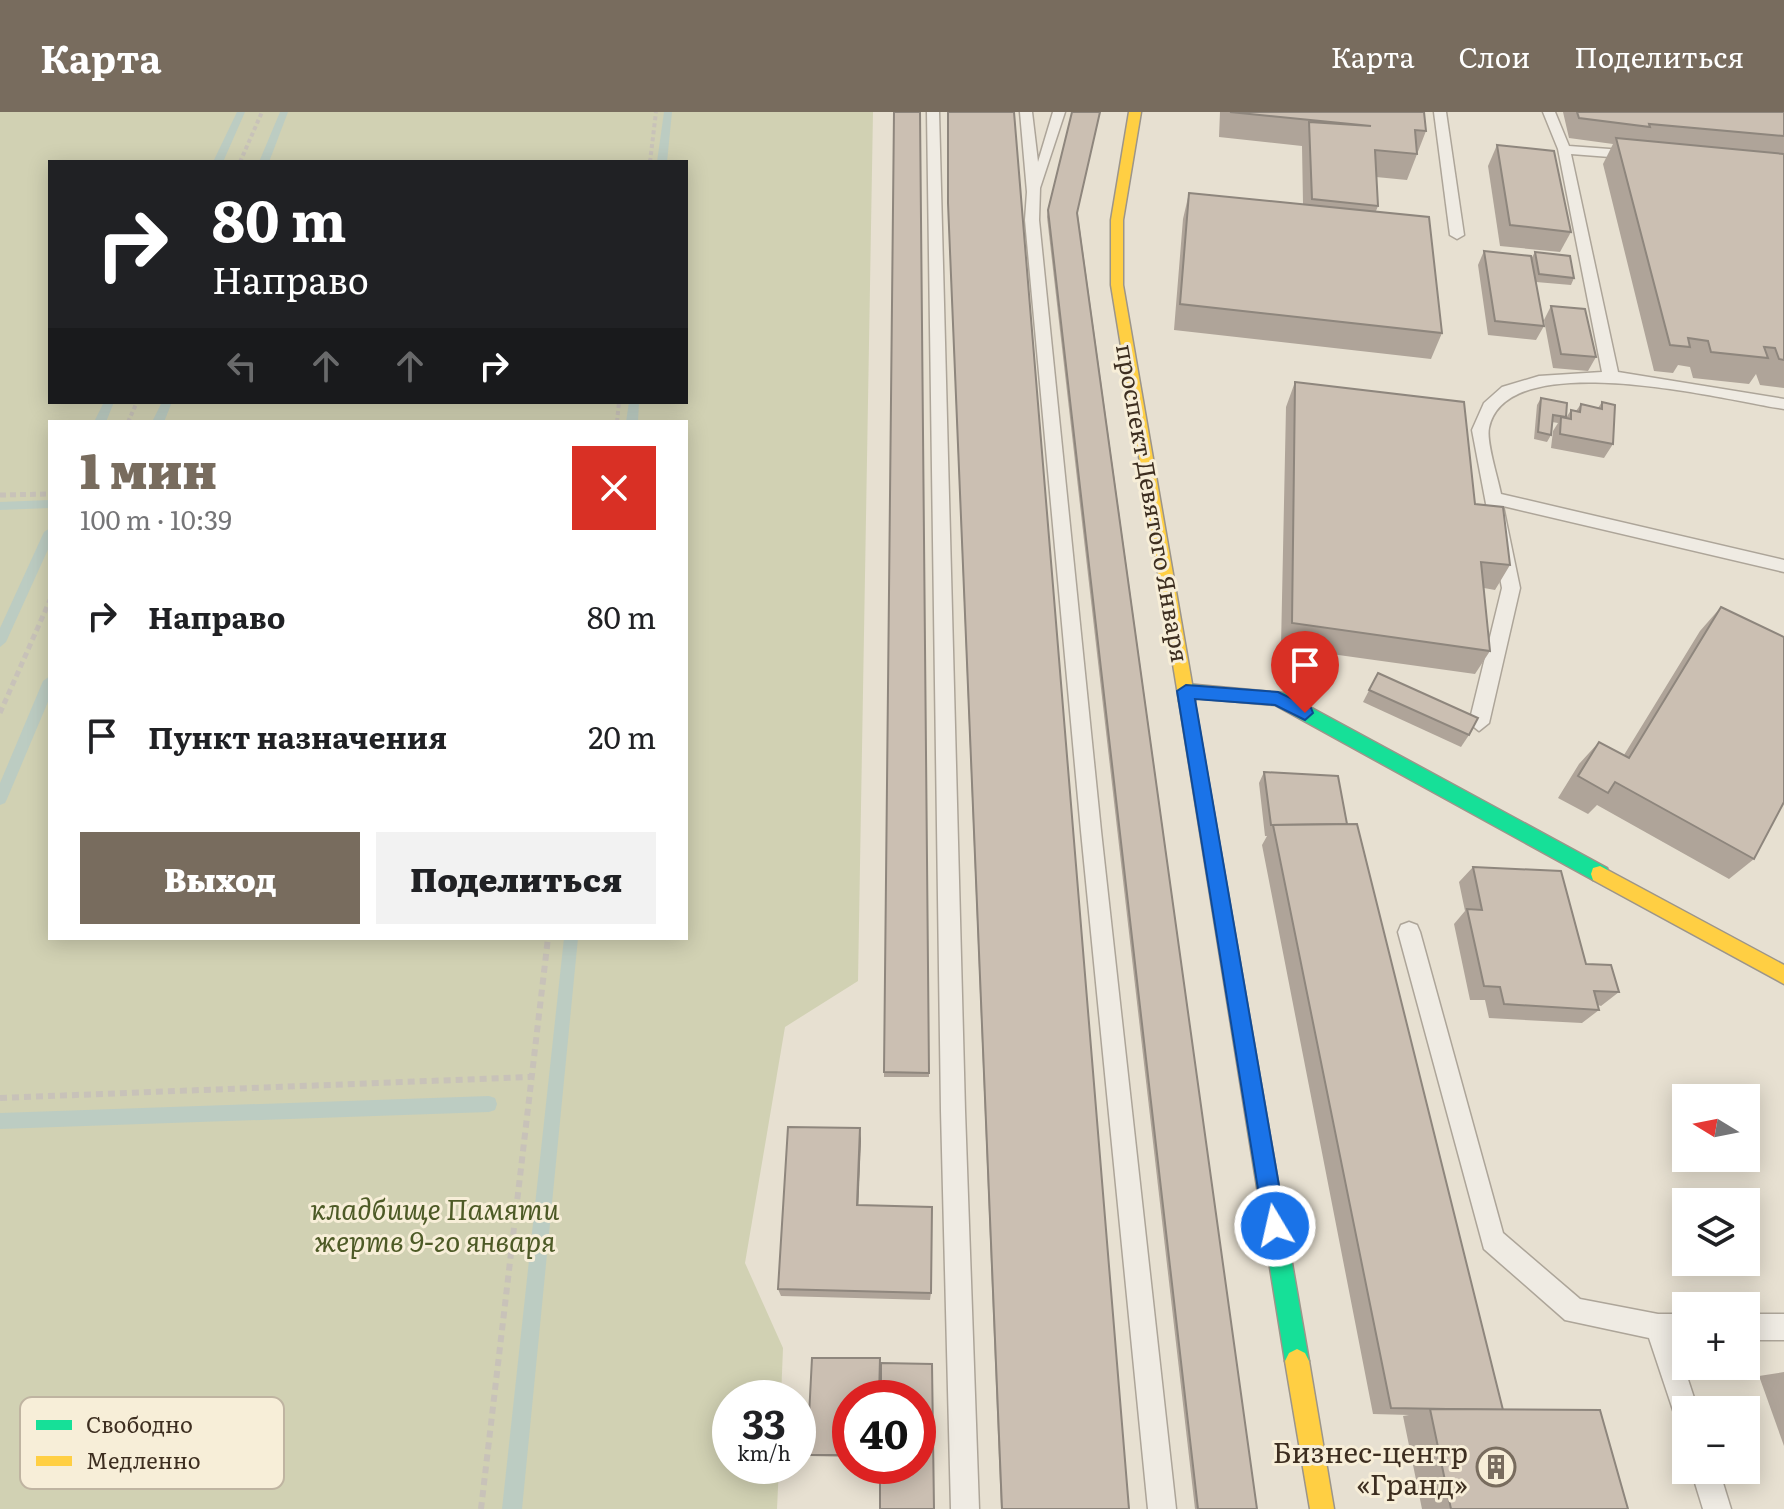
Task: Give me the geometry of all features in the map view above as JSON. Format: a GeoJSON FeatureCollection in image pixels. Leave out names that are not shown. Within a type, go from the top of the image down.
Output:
{"type":"FeatureCollection","features":[{"type":"Feature","properties":{"kind":"street","name":"проспект Девятого Января"},"geometry":{"type":"LineString","coordinates":[[1135,112],[1120,186],[1114,247],[1129,361],[1322,1509]]}},
{"type":"Feature","properties":{"kind":"street"},"geometry":{"type":"LineString","coordinates":[[1186,691],[1278,698],[1784,975]]}},
{"type":"Feature","properties":{"kind":"lane"},"geometry":{"type":"LineString","coordinates":[[933,112],[953,1095],[965,1509]]}},
{"type":"Feature","properties":{"kind":"lane"},"geometry":{"type":"LineString","coordinates":[[1026,112],[1034,192],[1032,220],[1089,816],[1162,1509]]}},
{"type":"Feature","properties":{"kind":"lane"},"geometry":{"type":"LineString","coordinates":[[1034,192],[1059,112]]}},
{"type":"Feature","properties":{"kind":"lane"},"geometry":{"type":"LineString","coordinates":[[1440,112],[1457,235]]}},
{"type":"Feature","properties":{"kind":"lane"},"geometry":{"type":"LineString","coordinates":[[1549,112],[1564,149],[1611,376]]}},
{"type":"Feature","properties":{"kind":"lane"},"geometry":{"type":"LineString","coordinates":[[1564,149],[1658,157]]}},
{"type":"Feature","properties":{"kind":"lane"},"geometry":{"type":"LineString","coordinates":[[1479,723],[1511,588],[1480,430],[1490,407],[1507,391],[1539,381],[1611,376],[1784,404]]}},
{"type":"Feature","properties":{"kind":"lane"},"geometry":{"type":"LineString","coordinates":[[1493,498],[1784,566]]}},
{"type":"Feature","properties":{"kind":"lane"},"geometry":{"type":"LineString","coordinates":[[1409,932],[1493,1240],[1574,1311],[1672,1327]]}},
{"type":"Feature","properties":{"kind":"lane"},"geometry":{"type":"LineString","coordinates":[[1658,1327],[1680,1396]]}},
{"type":"Feature","properties":{"kind":"lane"},"geometry":{"type":"LineString","coordinates":[[1760,1327],[1784,1327]]}},
{"type":"Feature","properties":{"kind":"lane"},"geometry":{"type":"LineString","coordinates":[[1709,1484],[1717,1509]]}},
{"type":"Feature","properties":{"kind":"path"},"geometry":{"type":"LineString","coordinates":[[241,160],[262,112]]}},
{"type":"Feature","properties":{"kind":"path"},"geometry":{"type":"LineString","coordinates":[[650,160],[656,112]]}},
{"type":"Feature","properties":{"kind":"path"},"geometry":{"type":"LineString","coordinates":[[0,495],[48,494]]}},
{"type":"Feature","properties":{"kind":"path"},"geometry":{"type":"LineString","coordinates":[[0,713],[48,605]]}},
{"type":"Feature","properties":{"kind":"path"},"geometry":{"type":"LineString","coordinates":[[481,1509],[548,940]]}},
{"type":"Feature","properties":{"kind":"path"},"geometry":{"type":"LineString","coordinates":[[0,1098],[530,1077]]}},
{"type":"Feature","properties":{"kind":"green space","name":"кладбище Памяти жертв 9-го января"},"geometry":{"type":"Polygon","coordinates":[[[0,112],[873,112],[858,981],[785,1027],[745,1263],[783,1348],[782,1380],[712,1380],[712,1484],[778,1484],[777,1509],[0,1509],[0,112]]]}},
{"type":"Feature","properties":{"kind":"building"},"geometry":{"type":"Polygon","coordinates":[[[894,112],[920,112],[929,1073],[884,1072],[894,112]]]}},
{"type":"Feature","properties":{"kind":"building"},"geometry":{"type":"Polygon","coordinates":[[[948,112],[1014,112],[1129,1509],[1002,1509],[948,203],[948,112]]]}},
{"type":"Feature","properties":{"kind":"building"},"geometry":{"type":"Polygon","coordinates":[[[1072,112],[1100,112],[1077,213],[1257,1509],[1198,1509],[1048,210],[1072,112]]]}},
{"type":"Feature","properties":{"kind":"building"},"geometry":{"type":"Polygon","coordinates":[[[1230,112],[1424,112],[1426,131],[1415,130],[1417,154],[1375,150],[1378,206],[1312,199],[1309,122],[1371,126],[1230,112]]]}},
{"type":"Feature","properties":{"kind":"building"},"geometry":{"type":"Polygon","coordinates":[[[1577,112],[1784,112],[1784,136],[1649,124],[1650,127],[1579,118],[1577,112]]]}},
{"type":"Feature","properties":{"kind":"building"},"geometry":{"type":"Polygon","coordinates":[[[1616,138],[1784,154],[1784,360],[1779,359],[1775,348],[1764,347],[1768,358],[1711,352],[1708,341],[1688,338],[1690,347],[1670,345],[1616,138]]]}},
{"type":"Feature","properties":{"kind":"building"},"geometry":{"type":"Polygon","coordinates":[[[1497,145],[1554,151],[1571,232],[1510,225],[1497,145]]]}},
{"type":"Feature","properties":{"kind":"building"},"geometry":{"type":"Polygon","coordinates":[[[1189,193],[1429,217],[1442,333],[1180,304],[1189,193]]]}},
{"type":"Feature","properties":{"kind":"building"},"geometry":{"type":"Polygon","coordinates":[[[1484,251],[1531,256],[1544,326],[1495,321],[1484,251]]]}},
{"type":"Feature","properties":{"kind":"building"},"geometry":{"type":"Polygon","coordinates":[[[1535,252],[1570,256],[1574,278],[1539,274],[1535,252]]]}},
{"type":"Feature","properties":{"kind":"building"},"geometry":{"type":"Polygon","coordinates":[[[1551,306],[1585,309],[1596,357],[1561,354],[1551,306]]]}},
{"type":"Feature","properties":{"kind":"building"},"geometry":{"type":"Polygon","coordinates":[[[1295,382],[1464,402],[1475,504],[1503,507],[1510,565],[1481,562],[1490,651],[1292,623],[1295,382]]]}},
{"type":"Feature","properties":{"kind":"building"},"geometry":{"type":"Polygon","coordinates":[[[1541,398],[1567,403],[1566,417],[1553,415],[1551,435],[1538,432],[1541,398]]]}},
{"type":"Feature","properties":{"kind":"building"},"geometry":{"type":"Polygon","coordinates":[[[1602,402],[1615,405],[1613,444],[1560,434],[1561,417],[1571,419],[1571,410],[1580,412],[1581,404],[1602,409],[1602,402]]]}},
{"type":"Feature","properties":{"kind":"building"},"geometry":{"type":"Polygon","coordinates":[[[1721,607],[1784,637],[1784,802],[1754,859],[1615,782],[1608,793],[1578,776],[1599,742],[1629,758],[1721,607]]]}},
{"type":"Feature","properties":{"kind":"building"},"geometry":{"type":"Polygon","coordinates":[[[1378,673],[1478,718],[1469,735],[1369,690],[1378,673]]]}},
{"type":"Feature","properties":{"kind":"building"},"geometry":{"type":"Polygon","coordinates":[[[1264,772],[1338,776],[1347,824],[1271,825],[1264,772]]]}},
{"type":"Feature","properties":{"kind":"building"},"geometry":{"type":"Polygon","coordinates":[[[1357,824],[1503,1410],[1391,1408],[1273,825],[1357,824]]]}},
{"type":"Feature","properties":{"kind":"building"},"geometry":{"type":"Polygon","coordinates":[[[1473,867],[1561,871],[1586,964],[1611,965],[1619,992],[1594,991],[1599,1010],[1504,1004],[1500,987],[1484,986],[1467,909],[1482,910],[1473,867]]]}},
{"type":"Feature","properties":{"kind":"building"},"geometry":{"type":"Polygon","coordinates":[[[788,1127],[860,1128],[857,1205],[932,1207],[931,1293],[778,1289],[788,1127]]]}},
{"type":"Feature","properties":{"kind":"building"},"geometry":{"type":"Polygon","coordinates":[[[812,1358],[880,1358],[879,1380],[832,1380],[832,1455],[816,1455],[816,1380],[811,1380],[812,1358]]]}},
{"type":"Feature","properties":{"kind":"building"},"geometry":{"type":"Polygon","coordinates":[[[881,1363],[932,1364],[932,1380],[881,1380],[881,1363]]]}},
{"type":"Feature","properties":{"kind":"building","name":"Бизнес-центр «Гранд»"},"geometry":{"type":"Polygon","coordinates":[[[1430,1409],[1600,1410],[1628,1509],[1451,1509],[1430,1409]]]}},
{"type":"Feature","properties":{"kind":"building"},"geometry":{"type":"Polygon","coordinates":[[[880,1484],[934,1484],[934,1509],[880,1509],[880,1484]]]}},
{"type":"Feature","properties":{"kind":"waterway"},"geometry":{"type":"LineString","coordinates":[[219,160],[241,112]]}},
{"type":"Feature","properties":{"kind":"waterway"},"geometry":{"type":"LineString","coordinates":[[265,160],[284,112]]}},
{"type":"Feature","properties":{"kind":"waterway"},"geometry":{"type":"LineString","coordinates":[[662,160],[668,112]]}},
{"type":"Feature","properties":{"kind":"waterway"},"geometry":{"type":"LineString","coordinates":[[101,420],[108,404]]}},
{"type":"Feature","properties":{"kind":"waterway"},"geometry":{"type":"LineString","coordinates":[[159,420],[166,404]]}},
{"type":"Feature","properties":{"kind":"waterway"},"geometry":{"type":"LineString","coordinates":[[632,420],[634,404]]}},
{"type":"Feature","properties":{"kind":"waterway"},"geometry":{"type":"LineString","coordinates":[[0,506],[48,504]]}},
{"type":"Feature","properties":{"kind":"waterway"},"geometry":{"type":"LineString","coordinates":[[0,642],[48,536]]}},
{"type":"Feature","properties":{"kind":"waterway"},"geometry":{"type":"LineString","coordinates":[[0,799],[48,686]]}},
{"type":"Feature","properties":{"kind":"waterway"},"geometry":{"type":"LineString","coordinates":[[512,1509],[571,940]]}},
{"type":"Feature","properties":{"kind":"waterway"},"geometry":{"type":"LineString","coordinates":[[0,1121],[489,1104]]}},
{"type":"Feature","properties":{"kind":"traffic: fast"},"geometry":{"type":"LineString","coordinates":[[1186,691],[1278,698],[1600,874]]}},
{"type":"Feature","properties":{"kind":"traffic: fast"},"geometry":{"type":"LineString","coordinates":[[1187,701],[1297,1361]]}},
{"type":"Feature","properties":{"kind":"traffic: slow"},"geometry":{"type":"LineString","coordinates":[[1135,112],[1117,220],[1117,285],[1187,701]]}},
{"type":"Feature","properties":{"kind":"traffic: slow"},"geometry":{"type":"LineString","coordinates":[[1600,874],[1784,975]]}},
{"type":"Feature","properties":{"kind":"traffic: slow"},"geometry":{"type":"LineString","coordinates":[[1297,1361],[1322,1509]]}},
{"type":"Feature","properties":{"kind":"place","name":"Бизнес-центр «Гранд»"},"geometry":{"type":"Point","coordinates":[1496,1467]}},
{"type":"Feature","properties":{"kind":"route"},"geometry":{"type":"LineString","coordinates":[[1275,1226],[1186,691],[1278,698],[1305,713]]}}]}
